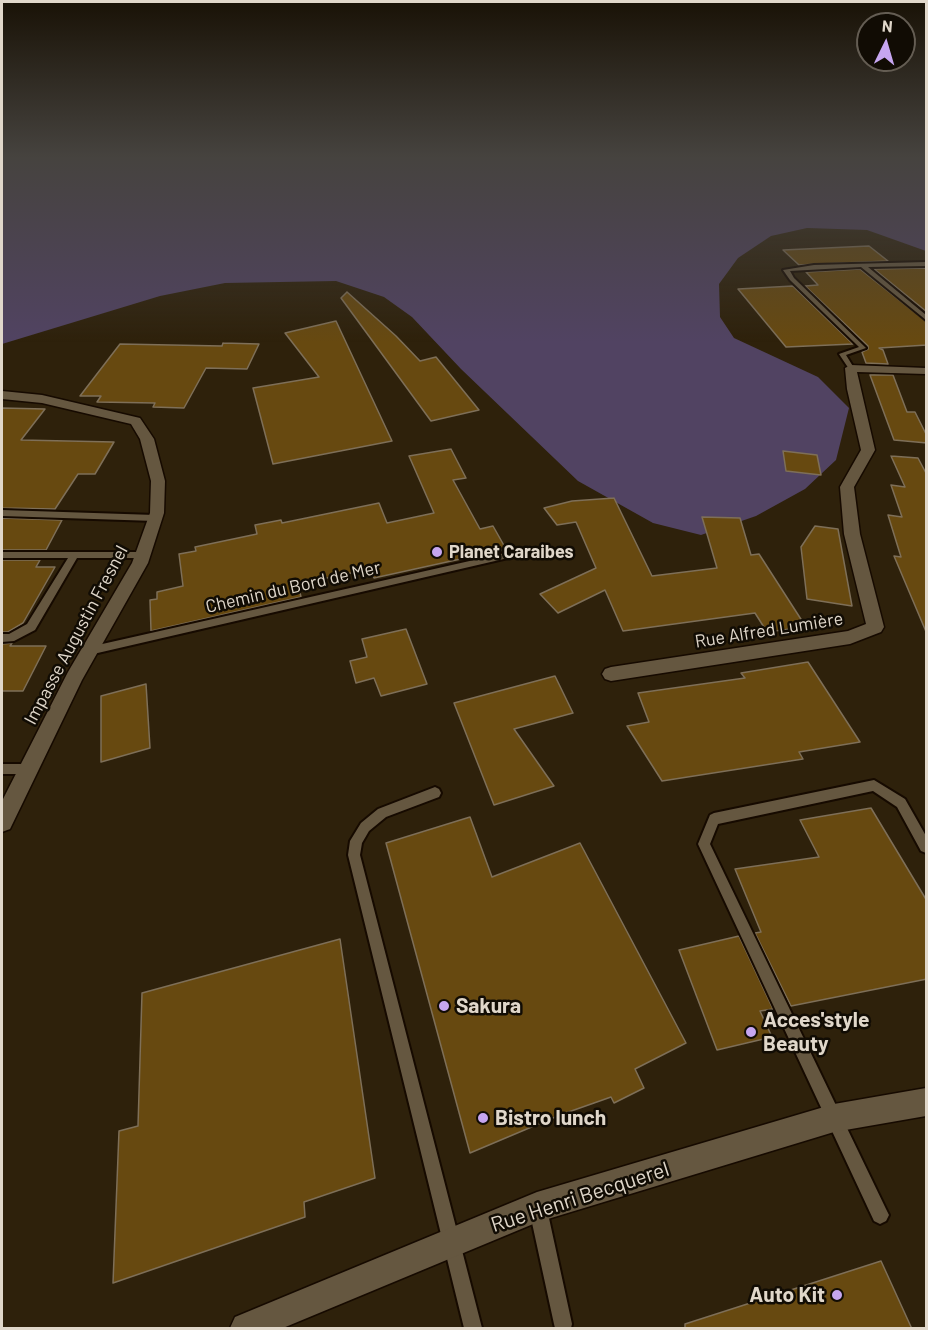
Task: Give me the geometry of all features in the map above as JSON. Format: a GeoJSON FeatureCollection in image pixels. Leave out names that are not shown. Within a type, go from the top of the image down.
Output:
{"type":"FeatureCollection","features":[{"type":"Feature","properties":{"kind":"street"},"geometry":{"type":"LineString","coordinates":[[851,368],[927,371]]}},
{"type":"Feature","properties":{"kind":"street","name":"Rue Alfred Lumière"},"geometry":{"type":"LineString","coordinates":[[611,674],[850,637],[875,627],[852,534],[847,487],[868,450],[853,389],[851,368]]}},
{"type":"Feature","properties":{"kind":"street","name":"Impasse Augustin Fresnel"},"geometry":{"type":"LineString","coordinates":[[2,395],[42,399],[136,421],[147,439],[158,481],[155,518],[142,555],[89,651],[2,822]]}},
{"type":"Feature","properties":{"kind":"street","name":"Rue Henri Becquerel"},"geometry":{"type":"LineString","coordinates":[[246,1329],[537,1207],[834,1118],[927,1102]]}},
{"type":"Feature","properties":{"kind":"lane"},"geometry":{"type":"LineString","coordinates":[[851,368],[842,354],[863,348],[792,279],[786,270],[927,264]]}},
{"type":"Feature","properties":{"kind":"lane"},"geometry":{"type":"LineString","coordinates":[[863,266],[927,318]]}},
{"type":"Feature","properties":{"kind":"lane"},"geometry":{"type":"LineString","coordinates":[[2,513],[155,518]]}},
{"type":"Feature","properties":{"kind":"lane"},"geometry":{"type":"LineString","coordinates":[[2,555],[142,555]]}},
{"type":"Feature","properties":{"kind":"lane"},"geometry":{"type":"LineString","coordinates":[[2,638],[10,638],[31,627],[74,555]]}},
{"type":"Feature","properties":{"kind":"lane","name":"Chemin du Bord de Mer"},"geometry":{"type":"LineString","coordinates":[[89,651],[505,556]]}},
{"type":"Feature","properties":{"kind":"lane"},"geometry":{"type":"LineString","coordinates":[[2,770],[28,769]]}},
{"type":"Feature","properties":{"kind":"lane"},"geometry":{"type":"LineString","coordinates":[[880,1215],[704,844],[714,819],[874,785],[901,803],[927,848]]}},
{"type":"Feature","properties":{"kind":"lane"},"geometry":{"type":"LineString","coordinates":[[435,793],[382,813],[365,827],[356,841],[354,855],[473,1329]]}},
{"type":"Feature","properties":{"kind":"lane"},"geometry":{"type":"LineString","coordinates":[[537,1207],[562,1324]]}},
{"type":"Feature","properties":{"kind":"shaded area"},"geometry":{"type":"Polygon","coordinates":[[[2,218],[926,218],[926,251],[867,230],[807,228],[771,236],[738,258],[719,284],[720,317],[734,338],[818,377],[849,408],[836,460],[805,489],[756,516],[701,535],[653,523],[578,481],[461,369],[412,317],[384,297],[336,281],[225,283],[160,296],[2,344],[2,218]]]}},
{"type":"Feature","properties":{"kind":"building"},"geometry":{"type":"Polygon","coordinates":[[[869,246],[888,261],[799,265],[783,250],[869,246]]]}},
{"type":"Feature","properties":{"kind":"building"},"geometry":{"type":"Polygon","coordinates":[[[926,268],[927,312],[874,269],[926,268]]]}},
{"type":"Feature","properties":{"kind":"building"},"geometry":{"type":"Polygon","coordinates":[[[860,269],[927,322],[927,345],[879,348],[883,350],[888,364],[866,363],[862,352],[868,349],[868,346],[805,286],[818,285],[806,272],[860,269]]]}},
{"type":"Feature","properties":{"kind":"building"},"geometry":{"type":"Polygon","coordinates":[[[793,286],[853,344],[786,347],[738,289],[793,286]]]}},
{"type":"Feature","properties":{"kind":"building"},"geometry":{"type":"Polygon","coordinates":[[[347,292],[420,361],[436,357],[479,410],[431,421],[341,298],[347,292]]]}},
{"type":"Feature","properties":{"kind":"building"},"geometry":{"type":"Polygon","coordinates":[[[336,321],[392,441],[273,464],[253,388],[319,377],[285,333],[336,321]]]}},
{"type":"Feature","properties":{"kind":"building"},"geometry":{"type":"Polygon","coordinates":[[[223,343],[259,344],[247,369],[206,368],[184,408],[153,407],[155,403],[97,402],[101,396],[80,396],[120,344],[222,346],[223,343]]]}},
{"type":"Feature","properties":{"kind":"building"},"geometry":{"type":"Polygon","coordinates":[[[870,375],[893,375],[907,412],[915,412],[927,436],[927,443],[894,440],[870,375]]]}},
{"type":"Feature","properties":{"kind":"building"},"geometry":{"type":"Polygon","coordinates":[[[2,408],[45,409],[21,440],[114,442],[95,474],[78,474],[55,509],[2,508],[2,408]]]}},
{"type":"Feature","properties":{"kind":"building"},"geometry":{"type":"Polygon","coordinates":[[[451,449],[466,478],[453,480],[480,529],[493,526],[506,549],[374,578],[370,569],[298,584],[301,597],[151,631],[150,600],[157,599],[157,592],[183,586],[179,554],[196,551],[195,547],[257,534],[255,525],[281,520],[282,523],[379,503],[387,523],[434,513],[409,456],[451,449]]]}},
{"type":"Feature","properties":{"kind":"building"},"geometry":{"type":"Polygon","coordinates":[[[783,451],[817,455],[821,475],[786,471],[783,451]]]}},
{"type":"Feature","properties":{"kind":"building"},"geometry":{"type":"Polygon","coordinates":[[[891,456],[918,458],[927,475],[927,634],[894,556],[901,557],[888,515],[902,517],[891,485],[905,487],[891,456]]]}},
{"type":"Feature","properties":{"kind":"building"},"geometry":{"type":"Polygon","coordinates":[[[614,498],[652,576],[717,568],[702,517],[740,518],[751,555],[759,554],[806,627],[767,632],[755,613],[623,631],[605,590],[558,613],[540,594],[596,568],[576,522],[557,525],[544,508],[572,501],[614,498]]]}},
{"type":"Feature","properties":{"kind":"building"},"geometry":{"type":"Polygon","coordinates":[[[2,518],[62,520],[46,550],[2,550],[2,518]]]}},
{"type":"Feature","properties":{"kind":"building"},"geometry":{"type":"Polygon","coordinates":[[[815,526],[838,529],[852,606],[807,599],[801,547],[815,526]]]}},
{"type":"Feature","properties":{"kind":"building"},"geometry":{"type":"Polygon","coordinates":[[[2,560],[40,560],[36,567],[55,567],[23,623],[8,632],[2,632],[2,560]]]}},
{"type":"Feature","properties":{"kind":"building"},"geometry":{"type":"Polygon","coordinates":[[[406,629],[427,684],[381,696],[374,678],[356,683],[350,661],[367,657],[362,639],[406,629]]]}},
{"type":"Feature","properties":{"kind":"building"},"geometry":{"type":"Polygon","coordinates":[[[12,643],[10,646],[46,646],[23,691],[2,691],[2,644],[12,643]]]}},
{"type":"Feature","properties":{"kind":"building"},"geometry":{"type":"Polygon","coordinates":[[[808,662],[860,742],[799,752],[803,759],[662,781],[627,726],[649,722],[638,693],[745,678],[741,673],[808,662]]]}},
{"type":"Feature","properties":{"kind":"building"},"geometry":{"type":"Polygon","coordinates":[[[555,676],[573,713],[514,729],[554,786],[494,805],[454,703],[555,676]]]}},
{"type":"Feature","properties":{"kind":"building"},"geometry":{"type":"Polygon","coordinates":[[[146,684],[150,748],[101,762],[101,696],[146,684]]]}},
{"type":"Feature","properties":{"kind":"building"},"geometry":{"type":"Polygon","coordinates":[[[871,808],[927,901],[927,979],[791,1006],[755,933],[761,932],[735,869],[819,857],[800,820],[871,808]]]}},
{"type":"Feature","properties":{"kind":"building"},"geometry":{"type":"Polygon","coordinates":[[[470,817],[492,877],[580,843],[686,1043],[635,1069],[644,1088],[614,1103],[611,1097],[560,1115],[470,1153],[386,843],[470,817]]]}},
{"type":"Feature","properties":{"kind":"building"},"geometry":{"type":"Polygon","coordinates":[[[739,936],[773,1009],[760,1011],[772,1037],[717,1050],[679,950],[739,936]]]}},
{"type":"Feature","properties":{"kind":"building"},"geometry":{"type":"Polygon","coordinates":[[[340,939],[375,1178],[304,1202],[305,1217],[113,1283],[119,1131],[138,1126],[142,993],[340,939]]]}},
{"type":"Feature","properties":{"kind":"building","name":"Auto Kit"},"geometry":{"type":"Polygon","coordinates":[[[881,1261],[912,1329],[685,1329],[685,1324],[881,1261]]]}},
{"type":"Feature","properties":{"kind":"place","name":"Planet Caraibes"},"geometry":{"type":"Point","coordinates":[437,552]}},
{"type":"Feature","properties":{"kind":"place","name":"Sakura"},"geometry":{"type":"Point","coordinates":[444,1006]}},
{"type":"Feature","properties":{"kind":"place","name":"Acces'style Beauty"},"geometry":{"type":"Point","coordinates":[751,1032]}},
{"type":"Feature","properties":{"kind":"place","name":"Bistro lunch"},"geometry":{"type":"Point","coordinates":[483,1118]}},
{"type":"Feature","properties":{"kind":"place","name":"Auto Kit"},"geometry":{"type":"Point","coordinates":[837,1295]}}]}
